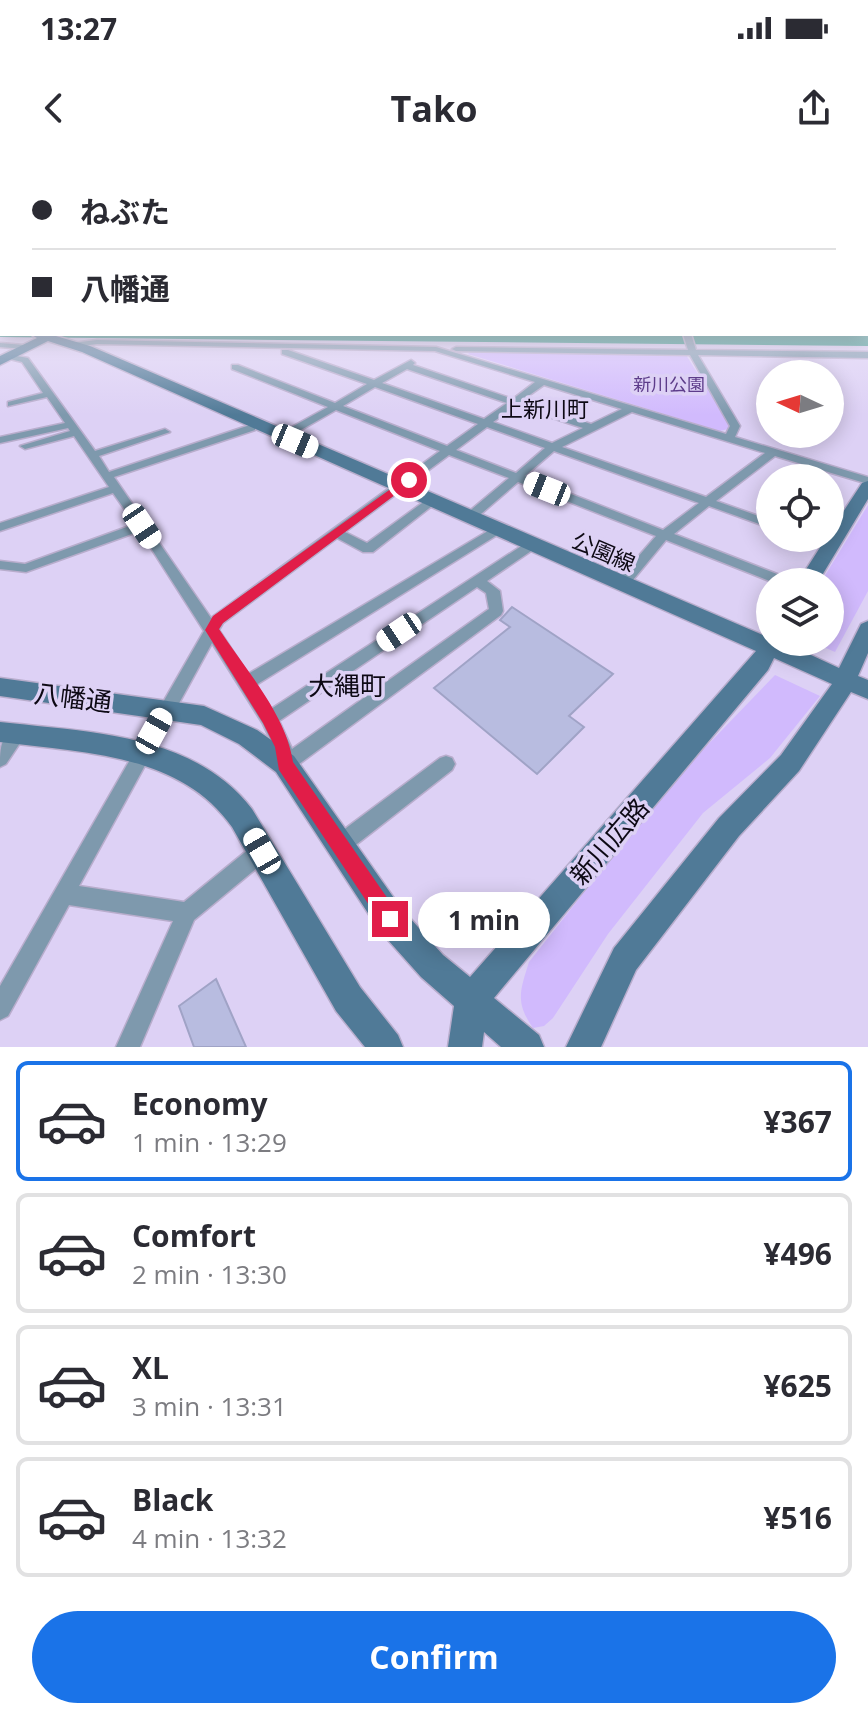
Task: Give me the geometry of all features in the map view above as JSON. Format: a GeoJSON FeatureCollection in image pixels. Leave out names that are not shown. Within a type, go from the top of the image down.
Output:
{"type":"FeatureCollection","features":[{"type":"Feature","properties":{"kind":"street"},"geometry":{"type":"LineString","coordinates":[[688,336],[735,426],[729,438]]}},
{"type":"Feature","properties":{"kind":"street"},"geometry":{"type":"LineString","coordinates":[[3,354],[51,339],[280,347],[692,349],[868,355]]}},
{"type":"Feature","properties":{"kind":"street","name":"公園線"},"geometry":{"type":"LineString","coordinates":[[51,339],[756,638]]}},
{"type":"Feature","properties":{"kind":"street"},"geometry":{"type":"LineString","coordinates":[[351,348],[399,342],[436,349],[729,438],[868,484],[844,523]]}},
{"type":"Feature","properties":{"kind":"street"},"geometry":{"type":"LineString","coordinates":[[280,347],[281,350],[375,384],[756,519]]}},
{"type":"Feature","properties":{"kind":"street"},"geometry":{"type":"LineString","coordinates":[[283,436],[436,349]]}},
{"type":"Feature","properties":{"kind":"street"},"geometry":{"type":"LineString","coordinates":[[3,354],[25,360],[116,488],[269,719],[283,747],[285,764],[496,611],[493,591],[476,580]]}},
{"type":"Feature","properties":{"kind":"street"},"geometry":{"type":"LineString","coordinates":[[406,366],[592,428]]}},
{"type":"Feature","properties":{"kind":"street"},"geometry":{"type":"LineString","coordinates":[[235,367],[756,571]]}},
{"type":"Feature","properties":{"kind":"street"},"geometry":{"type":"LineString","coordinates":[[0,1008],[8,977],[63,894],[218,619],[543,381]]}},
{"type":"Feature","properties":{"kind":"street"},"geometry":{"type":"LineString","coordinates":[[11,404],[49,394]]}},
{"type":"Feature","properties":{"kind":"street"},"geometry":{"type":"LineString","coordinates":[[470,517],[553,447],[632,408]]}},
{"type":"Feature","properties":{"kind":"street"},"geometry":{"type":"LineString","coordinates":[[107,476],[251,428]]}},
{"type":"Feature","properties":{"kind":"street"},"geometry":{"type":"LineString","coordinates":[[0,440],[73,429]]}},
{"type":"Feature","properties":{"kind":"street"},"geometry":{"type":"LineString","coordinates":[[25,446],[73,429]]}},
{"type":"Feature","properties":{"kind":"street"},"geometry":{"type":"LineString","coordinates":[[92,455],[165,432]]}},
{"type":"Feature","properties":{"kind":"street"},"geometry":{"type":"LineString","coordinates":[[623,583],[664,535],[773,452]]}},
{"type":"Feature","properties":{"kind":"street"},"geometry":{"type":"LineString","coordinates":[[0,527],[116,488]]}},
{"type":"Feature","properties":{"kind":"street"},"geometry":{"type":"LineString","coordinates":[[338,533],[368,549],[433,500]]}},
{"type":"Feature","properties":{"kind":"street"},"geometry":{"type":"LineString","coordinates":[[0,565],[26,568],[142,526]]}},
{"type":"Feature","properties":{"kind":"street"},"geometry":{"type":"LineString","coordinates":[[245,684],[498,529]]}},
{"type":"Feature","properties":{"kind":"street"},"geometry":{"type":"LineString","coordinates":[[269,719],[533,544]]}},
{"type":"Feature","properties":{"kind":"street"},"geometry":{"type":"LineString","coordinates":[[583,1047],[625,959],[729,827],[790,763],[836,700],[856,684],[868,629]]}},
{"type":"Feature","properties":{"kind":"street","name":"新川広路"},"geometry":{"type":"LineString","coordinates":[[471,1000],[764,656]]}},
{"type":"Feature","properties":{"kind":"street","name":"公園線"},"geometry":{"type":"LineString","coordinates":[[796,656],[856,684]]}},
{"type":"Feature","properties":{"kind":"street","name":"八幡通"},"geometry":{"type":"LineString","coordinates":[[0,687],[166,709],[213,720],[248,737],[285,764],[390,919],[432,966],[527,1047]]}},
{"type":"Feature","properties":{"kind":"street"},"geometry":{"type":"LineString","coordinates":[[0,759],[9,733]]}},
{"type":"Feature","properties":{"kind":"street","name":"八幡通"},"geometry":{"type":"LineString","coordinates":[[9,733],[108,746],[141,754],[189,772],[223,794],[242,818],[348,999],[386,1047]]}},
{"type":"Feature","properties":{"kind":"street"},"geometry":{"type":"LineString","coordinates":[[341,844],[446,764]]}},
{"type":"Feature","properties":{"kind":"street"},"geometry":{"type":"LineString","coordinates":[[128,1047],[187,913],[262,851]]}},
{"type":"Feature","properties":{"kind":"street"},"geometry":{"type":"LineString","coordinates":[[63,894],[187,913]]}},
{"type":"Feature","properties":{"kind":"street"},"geometry":{"type":"LineString","coordinates":[[465,1047],[471,1000]]}},
{"type":"Feature","properties":{"kind":"green space","name":"新川公園"},"geometry":{"type":"Polygon","coordinates":[[[468,354],[686,355],[729,423],[728,429],[720,431],[468,354]]]}},
{"type":"Feature","properties":{"kind":"green space"},"geometry":{"type":"Polygon","coordinates":[[[868,505],[868,591],[844,635],[844,568],[830,568],[839,552],[844,552],[844,544],[868,505]]]}},
{"type":"Feature","properties":{"kind":"green space"},"geometry":{"type":"Polygon","coordinates":[[[775,675],[820,696],[770,758],[703,813],[608,934],[553,1018],[544,1026],[533,1028],[521,1003],[529,962],[668,786],[775,675]]]}},
{"type":"Feature","properties":{"kind":"shaded area"},"geometry":{"type":"Polygon","coordinates":[[[868,336],[868,346],[0,337],[868,336]]]}},
{"type":"Feature","properties":{"kind":"building"},"geometry":{"type":"Polygon","coordinates":[[[512,607],[613,674],[569,716],[584,727],[537,774],[434,688],[510,627],[500,620],[512,607]]]}},
{"type":"Feature","properties":{"kind":"building"},"geometry":{"type":"Polygon","coordinates":[[[216,979],[246,1047],[194,1047],[179,1006],[216,979]]]}},
{"type":"Feature","properties":{"kind":"district","name":"上新川町"},"geometry":{"type":"Point","coordinates":[545,408]}},
{"type":"Feature","properties":{"kind":"district","name":"大縄町"},"geometry":{"type":"Point","coordinates":[347,685]}},
{"type":"Feature","properties":{"kind":"route"},"geometry":{"type":"LineString","coordinates":[[390,919],[285,764],[283,747],[269,719],[212,630],[218,619],[409,480]]}}]}
